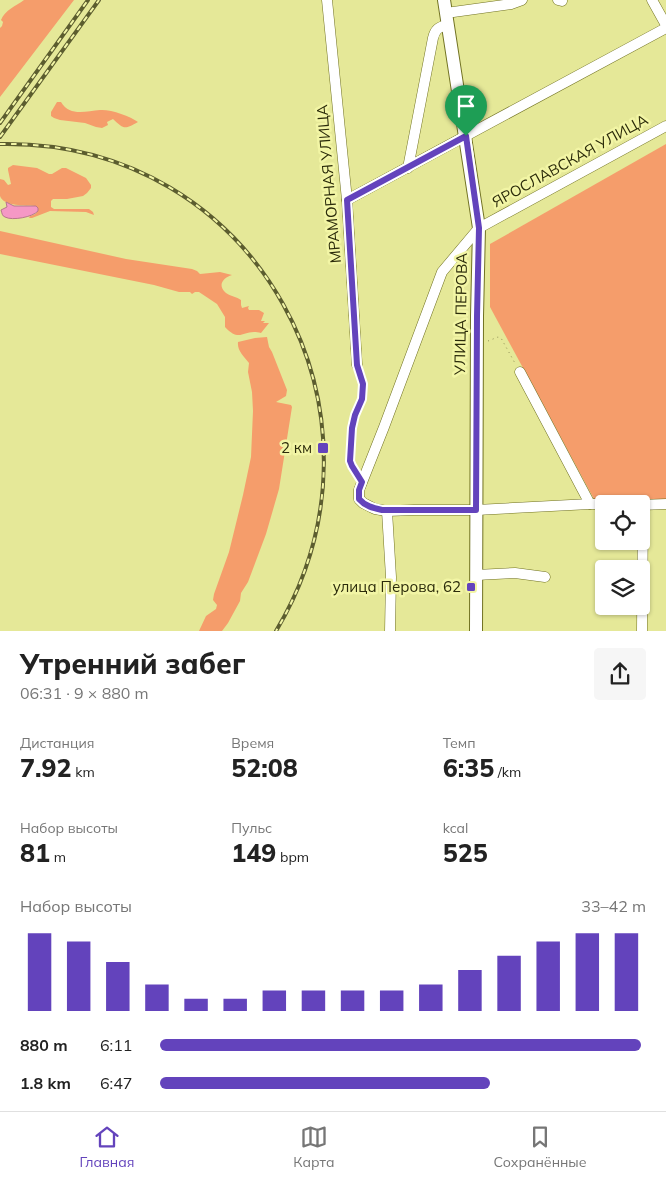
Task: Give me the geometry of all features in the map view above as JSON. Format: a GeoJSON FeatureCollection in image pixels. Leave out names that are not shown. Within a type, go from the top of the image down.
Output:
{"type":"FeatureCollection","features":[{"type":"Feature","properties":{"kind":"main road","name":"УЛИЦА ПЕРОВА"},"geometry":{"type":"LineString","coordinates":[[444,0],[479,228],[476,631]]}},
{"type":"Feature","properties":{"kind":"street","name":"МРАМОРНАЯ УЛИЦА"},"geometry":{"type":"LineString","coordinates":[[327,0],[347,200],[357,365]]}},
{"type":"Feature","properties":{"kind":"street"},"geometry":{"type":"LineString","coordinates":[[408,168],[432,38],[435,31],[446,19],[522,0]]}},
{"type":"Feature","properties":{"kind":"street"},"geometry":{"type":"LineString","coordinates":[[347,200],[666,27],[652,0]]}},
{"type":"Feature","properties":{"kind":"street","name":"ЯРОСЛАВСКАЯ УЛИЦА"},"geometry":{"type":"LineString","coordinates":[[361,486],[442,272],[479,228],[666,126]]}},
{"type":"Feature","properties":{"kind":"street"},"geometry":{"type":"LineString","coordinates":[[520,372],[590,504]]}},
{"type":"Feature","properties":{"kind":"street"},"geometry":{"type":"LineString","coordinates":[[361,486],[359,499],[375,509],[387,511],[476,510],[595,504]]}},
{"type":"Feature","properties":{"kind":"street"},"geometry":{"type":"LineString","coordinates":[[650,505],[666,504]]}},
{"type":"Feature","properties":{"kind":"street"},"geometry":{"type":"LineString","coordinates":[[387,511],[391,576],[390,631]]}},
{"type":"Feature","properties":{"kind":"street"},"geometry":{"type":"LineString","coordinates":[[642,550],[642,631]]}},
{"type":"Feature","properties":{"kind":"street"},"geometry":{"type":"LineString","coordinates":[[476,575],[515,573],[545,577]]}},
{"type":"Feature","properties":{"kind":"path"},"geometry":{"type":"LineString","coordinates":[[486,342],[498,336],[502,338],[520,372]]}},
{"type":"Feature","properties":{"kind":"path"},"geometry":{"type":"LineString","coordinates":[[357,365],[363,384],[362,399],[352,428],[350,461],[361,486]]}},
{"type":"Feature","properties":{"kind":"shaded area"},"geometry":{"type":"Polygon","coordinates":[[[24,0],[74,0],[0,97],[0,28],[3,22],[1,20],[8,11],[24,0]]]}},
{"type":"Feature","properties":{"kind":"shaded area"},"geometry":{"type":"Polygon","coordinates":[[[57,102],[61,102],[69,110],[79,112],[109,111],[125,115],[138,122],[124,127],[113,119],[102,128],[85,123],[60,120],[51,116],[51,112],[57,102]]]}},
{"type":"Feature","properties":{"kind":"shaded area"},"geometry":{"type":"Polygon","coordinates":[[[666,144],[666,499],[650,499],[650,495],[595,495],[595,501],[490,307],[490,244],[666,144]]]}},
{"type":"Feature","properties":{"kind":"shaded area"},"geometry":{"type":"Polygon","coordinates":[[[13,165],[37,168],[49,174],[66,168],[86,178],[91,185],[87,193],[83,196],[67,199],[53,199],[51,207],[54,209],[89,209],[94,215],[86,212],[50,211],[29,218],[36,214],[38,208],[35,206],[10,204],[2,200],[0,196],[0,179],[4,180],[8,185],[11,184],[8,168],[13,165]]]}},
{"type":"Feature","properties":{"kind":"shaded area"},"geometry":{"type":"Polygon","coordinates":[[[6,202],[14,206],[36,206],[38,211],[27,217],[8,218],[3,216],[1,210],[7,207],[6,202]]]}},
{"type":"Feature","properties":{"kind":"shaded area"},"geometry":{"type":"Polygon","coordinates":[[[0,231],[126,259],[192,269],[200,274],[220,272],[232,275],[222,282],[223,290],[241,300],[242,308],[249,306],[249,310],[259,310],[264,313],[261,321],[269,323],[261,333],[235,334],[225,327],[225,317],[217,304],[199,292],[192,294],[190,292],[179,292],[154,285],[0,254],[0,231]]]}},
{"type":"Feature","properties":{"kind":"shaded area"},"geometry":{"type":"Polygon","coordinates":[[[267,337],[269,347],[287,390],[286,396],[276,402],[291,405],[292,407],[279,489],[266,534],[248,582],[228,623],[222,631],[199,631],[206,616],[216,609],[217,605],[213,600],[214,594],[229,552],[251,457],[253,411],[248,372],[249,363],[240,351],[238,342],[267,337]]]}},
{"type":"Feature","properties":{"kind":"railway"},"geometry":{"type":"LineString","coordinates":[[0,123],[88,0]]}},
{"type":"Feature","properties":{"kind":"railway"},"geometry":{"type":"LineString","coordinates":[[0,137],[99,0]]}},
{"type":"Feature","properties":{"kind":"railway"},"geometry":{"type":"LineString","coordinates":[[0,144],[91,155],[170,187],[235,239],[283,304],[314,380],[324,463],[312,548],[276,631]]}},
{"type":"Feature","properties":{"kind":"place","name":"2 км"},"geometry":{"type":"Point","coordinates":[323,448]}},
{"type":"Feature","properties":{"kind":"place","name":"улица Перова, 62"},"geometry":{"type":"Point","coordinates":[471,587]}},
{"type":"Feature","properties":{"kind":"route"},"geometry":{"type":"LineString","coordinates":[[466,136],[479,228],[476,510],[382,510],[370,507],[359,499],[359,490],[362,482],[350,461],[352,428],[362,399],[363,384],[357,365],[347,200],[466,136]]}}]}
